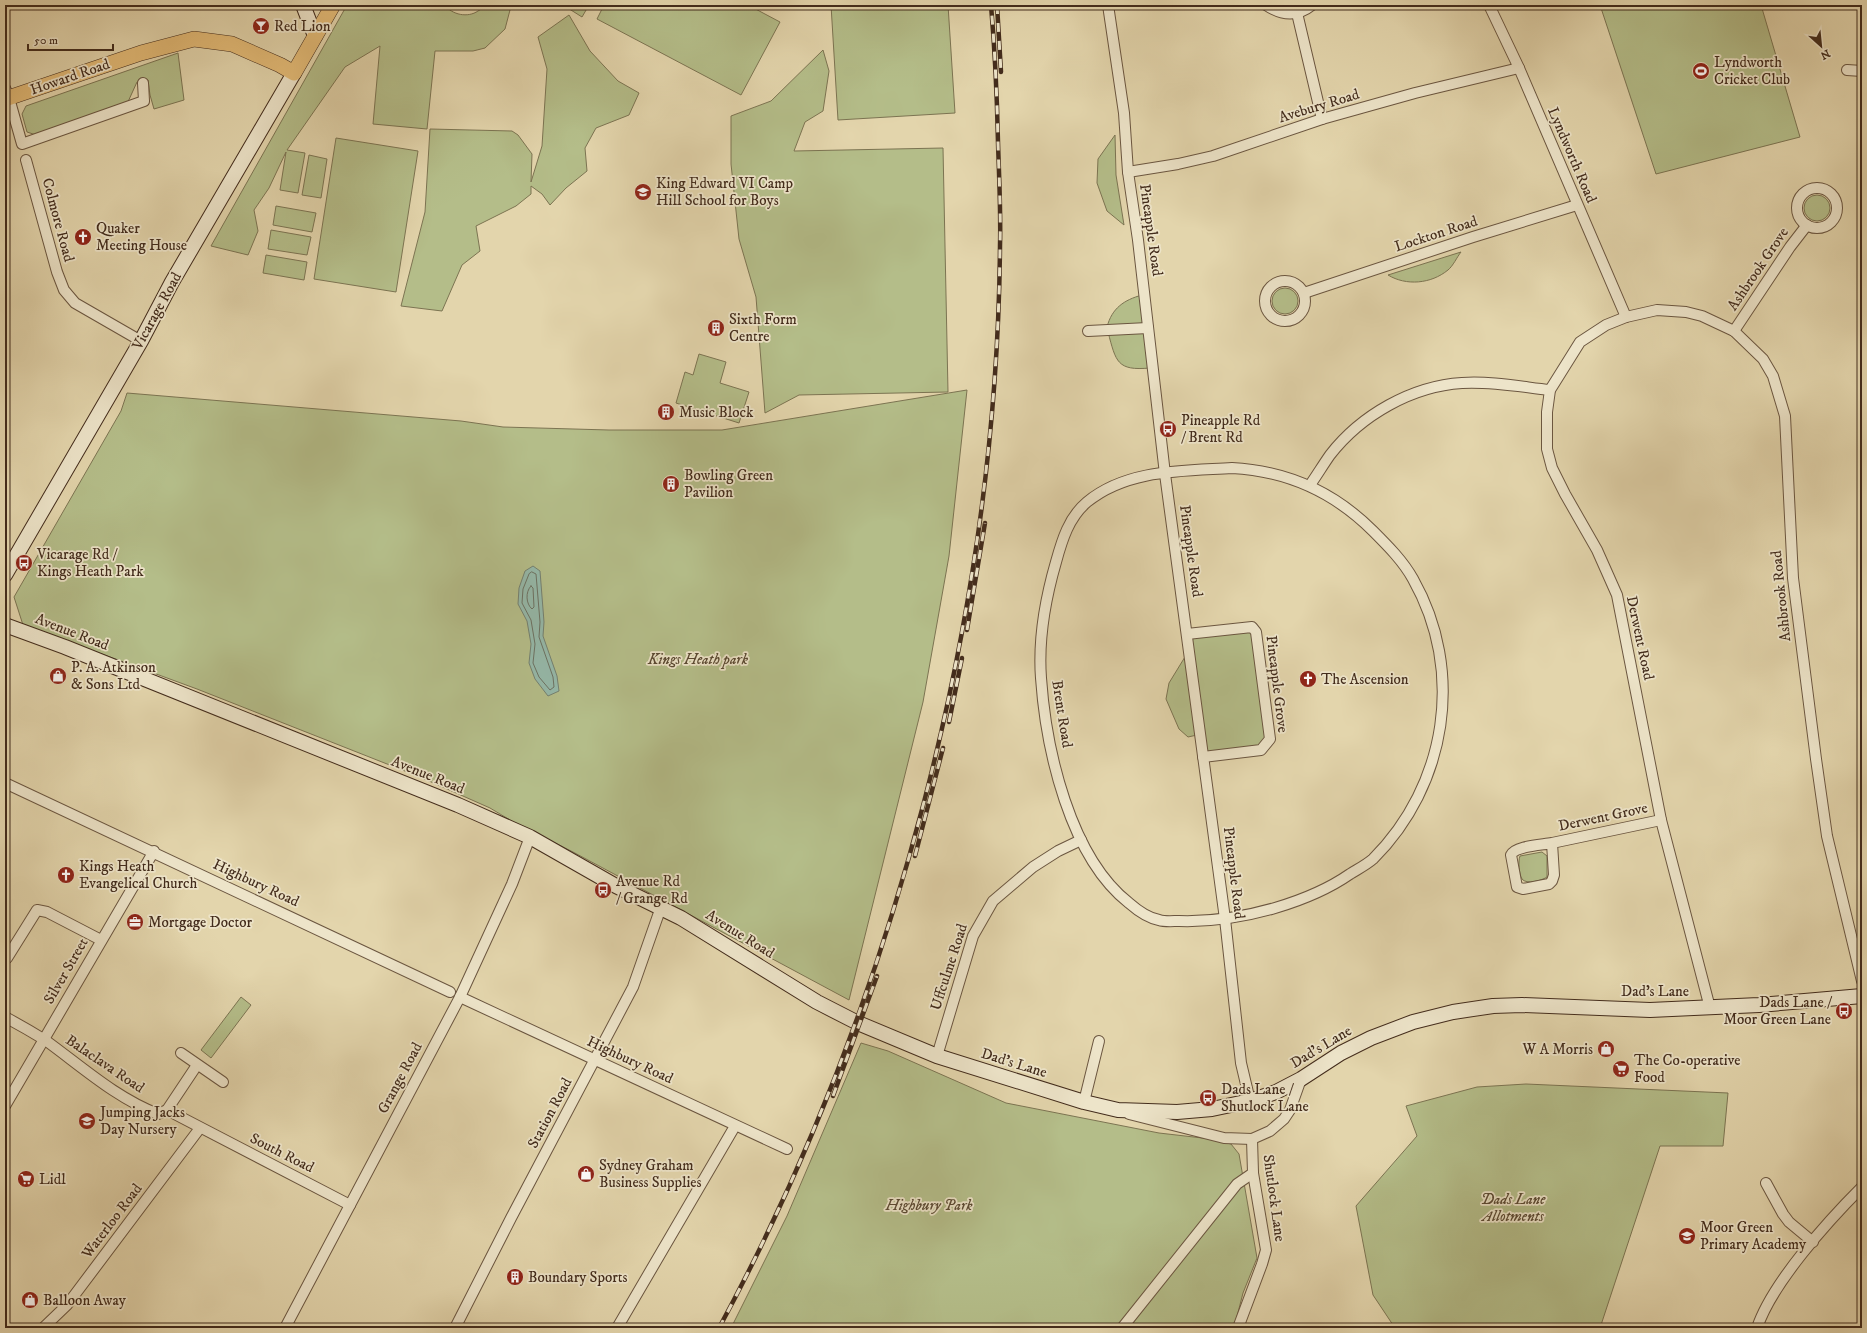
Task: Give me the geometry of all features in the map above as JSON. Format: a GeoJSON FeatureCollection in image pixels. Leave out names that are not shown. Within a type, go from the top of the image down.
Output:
{"type":"FeatureCollection","features":[{"type":"Feature","properties":{"kind":"main road","name":"Vicarage Road"},"geometry":{"type":"LineString","coordinates":[[294,73],[332,5]]}},
{"type":"Feature","properties":{"kind":"main road","name":"Howard Road"},"geometry":{"type":"LineString","coordinates":[[6,95],[142,52],[194,39],[232,44],[280,65],[294,73]]}},
{"type":"Feature","properties":{"kind":"street"},"geometry":{"type":"LineString","coordinates":[[303,5],[315,36]]}},
{"type":"Feature","properties":{"kind":"street","name":"Pineapple Road"},"geometry":{"type":"LineString","coordinates":[[1108,5],[1124,113],[1128,172],[1165,474],[1225,919],[1240,1063],[1250,1101]]}},
{"type":"Feature","properties":{"kind":"street"},"geometry":{"type":"LineString","coordinates":[[1266,5],[1275,11],[1286,14],[1297,13],[1312,5]]}},
{"type":"Feature","properties":{"kind":"street","name":"Lyndworth Road"},"geometry":{"type":"LineString","coordinates":[[1489,5],[1519,68],[1626,317]]}},
{"type":"Feature","properties":{"kind":"street"},"geometry":{"type":"LineString","coordinates":[[1297,13],[1322,119]]}},
{"type":"Feature","properties":{"kind":"street","name":"Avebury Road"},"geometry":{"type":"LineString","coordinates":[[1128,172],[1178,164],[1213,156],[1322,119],[1416,93],[1519,68]]}},
{"type":"Feature","properties":{"kind":"street"},"geometry":{"type":"LineString","coordinates":[[1847,70],[1862,71]]}},
{"type":"Feature","properties":{"kind":"street","name":"Vicarage Road"},"geometry":{"type":"LineString","coordinates":[[5,575],[141,341],[172,282],[294,73]]}},
{"type":"Feature","properties":{"kind":"street"},"geometry":{"type":"LineString","coordinates":[[6,95],[22,144],[144,101],[142,83]]}},
{"type":"Feature","properties":{"kind":"street","name":"Colmore Road"},"geometry":{"type":"LineString","coordinates":[[26,160],[57,272],[64,290],[75,303],[141,341]]}},
{"type":"Feature","properties":{"kind":"street","name":"Lockton Road"},"geometry":{"type":"LineString","coordinates":[[1304,293],[1473,237],[1577,205]]}},
{"type":"Feature","properties":{"kind":"street","name":"Ashbrook Grove"},"geometry":{"type":"LineString","coordinates":[[1734,331],[1790,247],[1807,225]]}},
{"type":"Feature","properties":{"kind":"street"},"geometry":{"type":"LineString","coordinates":[[1281,281],[1295,283],[1304,293],[1305,306],[1302,312],[1293,320],[1280,320],[1269,314],[1266,308],[1265,301],[1270,288],[1281,281]]}},
{"type":"Feature","properties":{"kind":"street","name":"Ashbrook Road"},"geometry":{"type":"LineString","coordinates":[[1626,317],[1657,310],[1686,312],[1702,316],[1734,331],[1763,359],[1773,376],[1785,416],[1793,578],[1827,836],[1862,981]]}},
{"type":"Feature","properties":{"kind":"street","name":"Derwent Road"},"geometry":{"type":"LineString","coordinates":[[1626,317],[1606,325],[1580,342],[1550,390],[1547,412],[1547,449],[1552,468],[1564,494],[1597,550],[1617,595],[1662,820],[1710,1008]]}},
{"type":"Feature","properties":{"kind":"street"},"geometry":{"type":"LineString","coordinates":[[1088,331],[1148,328]]}},
{"type":"Feature","properties":{"kind":"street"},"geometry":{"type":"LineString","coordinates":[[1310,486],[1330,455],[1351,432],[1375,414],[1429,388],[1463,382],[1550,390]]}},
{"type":"Feature","properties":{"kind":"street","name":"Brent Road"},"geometry":{"type":"LineString","coordinates":[[1232,468],[1263,471],[1310,486],[1337,500],[1367,525],[1394,552],[1413,578],[1425,604],[1438,643],[1443,676],[1443,708],[1437,746],[1421,790],[1403,824],[1370,861],[1329,888],[1261,912],[1225,919],[1188,921],[1159,920],[1138,911],[1115,892],[1091,861],[1066,806],[1047,736],[1040,676],[1041,629],[1047,593],[1067,528],[1079,510],[1101,492],[1124,481],[1139,476],[1165,474],[1232,468]]}},
{"type":"Feature","properties":{"kind":"street","name":"Avenue Road"},"geometry":{"type":"LineString","coordinates":[[5,625],[65,647],[458,805],[530,837],[616,886],[662,907],[816,1002]]}},
{"type":"Feature","properties":{"kind":"street","name":"Pineapple Grove"},"geometry":{"type":"LineString","coordinates":[[1187,634],[1252,627],[1256,632],[1270,739],[1261,750],[1203,757]]}},
{"type":"Feature","properties":{"kind":"street","name":"Highbury Road"},"geometry":{"type":"LineString","coordinates":[[5,783],[154,851],[450,992]]}},
{"type":"Feature","properties":{"kind":"street","name":"Derwent Grove"},"geometry":{"type":"LineString","coordinates":[[1552,843],[1554,876],[1552,881],[1549,884],[1523,889],[1517,887],[1511,856],[1512,853],[1518,849],[1662,820]]}},
{"type":"Feature","properties":{"kind":"street","name":"Grange Road"},"geometry":{"type":"LineString","coordinates":[[285,1328],[460,997],[512,884],[530,837]]}},
{"type":"Feature","properties":{"kind":"street","name":"Uffculme Road"},"geometry":{"type":"LineString","coordinates":[[937,1056],[972,936],[993,901],[1033,867],[1058,851],[1081,840]]}},
{"type":"Feature","properties":{"kind":"street","name":"Silver Street"},"geometry":{"type":"LineString","coordinates":[[5,1106],[154,851]]}},
{"type":"Feature","properties":{"kind":"street","name":"Station Road"},"geometry":{"type":"LineString","coordinates":[[455,1328],[633,987],[662,907]]}},
{"type":"Feature","properties":{"kind":"street"},"geometry":{"type":"LineString","coordinates":[[7,958],[37,910],[47,912],[101,940]]}},
{"type":"Feature","properties":{"kind":"street","name":"Dad's Lane"},"geometry":{"type":"LineString","coordinates":[[816,1002],[858,1023],[937,1056],[1084,1102],[1118,1110],[1177,1112],[1212,1109],[1250,1101],[1276,1092],[1301,1079],[1341,1053],[1371,1038],[1413,1022],[1453,1012],[1493,1006],[1522,1005],[1650,1010],[1710,1008],[1862,996]]}},
{"type":"Feature","properties":{"kind":"street","name":"Highbury Road"},"geometry":{"type":"LineString","coordinates":[[460,997],[787,1150]]}},
{"type":"Feature","properties":{"kind":"street","name":"Balaclava Road"},"geometry":{"type":"LineString","coordinates":[[5,1017],[44,1040],[96,1079],[146,1110],[158,1114],[166,1110]]}},
{"type":"Feature","properties":{"kind":"street"},"geometry":{"type":"LineString","coordinates":[[1084,1102],[1099,1040]]}},
{"type":"Feature","properties":{"kind":"street"},"geometry":{"type":"LineString","coordinates":[[181,1053],[223,1082]]}},
{"type":"Feature","properties":{"kind":"street"},"geometry":{"type":"LineString","coordinates":[[166,1110],[197,1065]]}},
{"type":"Feature","properties":{"kind":"street","name":"Shutlock Lane"},"geometry":{"type":"LineString","coordinates":[[1118,1110],[1143,1119],[1224,1138],[1252,1139],[1270,1131],[1284,1119],[1290,1110],[1301,1079]]}},
{"type":"Feature","properties":{"kind":"street","name":"South Road"},"geometry":{"type":"LineString","coordinates":[[166,1110],[350,1205]]}},
{"type":"Feature","properties":{"kind":"street"},"geometry":{"type":"LineString","coordinates":[[617,1328],[735,1126]]}},
{"type":"Feature","properties":{"kind":"street","name":"Waterloo Road"},"geometry":{"type":"LineString","coordinates":[[43,1328],[68,1305],[200,1128]]}},
{"type":"Feature","properties":{"kind":"street","name":"Shutlock Lane"},"geometry":{"type":"LineString","coordinates":[[1238,1328],[1266,1250],[1253,1173],[1252,1139]]}},
{"type":"Feature","properties":{"kind":"street"},"geometry":{"type":"LineString","coordinates":[[1122,1328],[1237,1184],[1253,1173]]}},
{"type":"Feature","properties":{"kind":"street"},"geometry":{"type":"LineString","coordinates":[[1766,1183],[1782,1214],[1789,1222],[1813,1242]]}},
{"type":"Feature","properties":{"kind":"street"},"geometry":{"type":"LineString","coordinates":[[1757,1328],[1761,1316],[1780,1285],[1837,1212],[1862,1187]]}},
{"type":"Feature","properties":{"kind":"green space"},"geometry":{"type":"Polygon","coordinates":[[[489,4],[498,5],[510,10],[505,29],[485,48],[473,51],[435,51],[427,129],[373,124],[380,46],[345,67],[287,150],[305,153],[298,193],[280,190],[286,152],[269,188],[254,210],[258,231],[248,255],[211,246],[347,5],[445,5],[456,13],[465,15],[474,13],[489,4]]]}},
{"type":"Feature","properties":{"kind":"green space"},"geometry":{"type":"Polygon","coordinates":[[[563,5],[589,5],[582,17],[563,5]]]}},
{"type":"Feature","properties":{"kind":"green space"},"geometry":{"type":"Polygon","coordinates":[[[604,5],[748,5],[780,22],[741,95],[597,19],[604,5]]]}},
{"type":"Feature","properties":{"kind":"green space"},"geometry":{"type":"Polygon","coordinates":[[[831,5],[948,5],[955,113],[838,120],[831,5]]]}},
{"type":"Feature","properties":{"kind":"green space","name":"Lyndworth Cricket Club"},"geometry":{"type":"Polygon","coordinates":[[[1600,5],[1761,5],[1800,137],[1656,174],[1600,5]]]}},
{"type":"Feature","properties":{"kind":"green space"},"geometry":{"type":"Polygon","coordinates":[[[569,15],[590,51],[618,81],[639,93],[629,115],[596,128],[585,148],[587,171],[566,188],[550,205],[542,194],[531,186],[531,194],[516,206],[476,226],[480,251],[462,265],[442,311],[401,306],[425,212],[430,129],[512,131],[518,135],[532,154],[531,182],[542,146],[547,69],[538,37],[569,15]]]}},
{"type":"Feature","properties":{"kind":"green space"},"geometry":{"type":"Polygon","coordinates":[[[823,50],[829,71],[823,111],[805,122],[794,151],[943,148],[948,392],[799,395],[765,413],[756,297],[739,239],[731,164],[731,116],[771,101],[823,50]]]}},
{"type":"Feature","properties":{"kind":"green space"},"geometry":{"type":"Polygon","coordinates":[[[178,53],[184,100],[154,109],[148,80],[137,82],[127,104],[36,135],[27,132],[22,114],[26,106],[178,53]]]}},
{"type":"Feature","properties":{"kind":"green space"},"geometry":{"type":"Polygon","coordinates":[[[1115,135],[1116,175],[1124,225],[1107,211],[1097,183],[1098,159],[1115,135]]]}},
{"type":"Feature","properties":{"kind":"green space"},"geometry":{"type":"Polygon","coordinates":[[[336,138],[418,151],[396,292],[314,279],[336,138]]]}},
{"type":"Feature","properties":{"kind":"green space"},"geometry":{"type":"Polygon","coordinates":[[[309,155],[327,159],[321,198],[302,195],[309,155]]]}},
{"type":"Feature","properties":{"kind":"green space"},"geometry":{"type":"Polygon","coordinates":[[[1817,195],[1826,199],[1830,208],[1826,217],[1817,221],[1808,217],[1804,208],[1808,199],[1817,195]]]}},
{"type":"Feature","properties":{"kind":"green space"},"geometry":{"type":"Polygon","coordinates":[[[276,206],[316,213],[312,232],[273,225],[276,206]]]}},
{"type":"Feature","properties":{"kind":"green space"},"geometry":{"type":"Polygon","coordinates":[[[271,230],[311,237],[307,255],[268,249],[271,230]]]}},
{"type":"Feature","properties":{"kind":"green space"},"geometry":{"type":"Polygon","coordinates":[[[1461,252],[1450,268],[1441,275],[1426,281],[1403,281],[1388,275],[1461,252]]]}},
{"type":"Feature","properties":{"kind":"green space"},"geometry":{"type":"Polygon","coordinates":[[[266,255],[307,262],[304,280],[263,273],[266,255]]]}},
{"type":"Feature","properties":{"kind":"green space"},"geometry":{"type":"Polygon","coordinates":[[[1285,288],[1294,292],[1298,301],[1294,310],[1285,314],[1276,310],[1272,301],[1276,292],[1285,288]]]}},
{"type":"Feature","properties":{"kind":"green space"},"geometry":{"type":"Polygon","coordinates":[[[1142,295],[1145,324],[1107,327],[1112,315],[1124,302],[1142,295]]]}},
{"type":"Feature","properties":{"kind":"green space"},"geometry":{"type":"Polygon","coordinates":[[[1146,330],[1150,368],[1139,369],[1124,366],[1113,351],[1108,332],[1146,330]]]}},
{"type":"Feature","properties":{"kind":"green space"},"geometry":{"type":"Polygon","coordinates":[[[699,354],[726,362],[720,383],[749,392],[739,423],[676,403],[685,372],[693,375],[699,354]]]}},
{"type":"Feature","properties":{"kind":"green space","name":"Kings Heath park"},"geometry":{"type":"Polygon","coordinates":[[[967,390],[949,556],[923,702],[849,1000],[573,852],[515,823],[490,808],[420,777],[197,689],[23,625],[14,597],[121,411],[127,393],[461,421],[503,427],[609,430],[722,430],[967,390]]]}},
{"type":"Feature","properties":{"kind":"green space"},"geometry":{"type":"Polygon","coordinates":[[[1252,629],[1268,739],[1259,748],[1206,754],[1190,636],[1252,629]]]}},
{"type":"Feature","properties":{"kind":"green space"},"geometry":{"type":"Polygon","coordinates":[[[1188,652],[1197,735],[1188,737],[1179,729],[1166,699],[1169,683],[1188,652]]]}},
{"type":"Feature","properties":{"kind":"green space"},"geometry":{"type":"Polygon","coordinates":[[[1542,852],[1547,856],[1547,877],[1534,881],[1524,881],[1521,877],[1520,871],[1520,856],[1542,852]]]}},
{"type":"Feature","properties":{"kind":"green space"},"geometry":{"type":"Polygon","coordinates":[[[241,997],[251,1005],[211,1058],[201,1050],[241,997]]]}},
{"type":"Feature","properties":{"kind":"green space","name":"Highbury Park"},"geometry":{"type":"Polygon","coordinates":[[[861,1043],[888,1051],[1006,1103],[1159,1133],[1211,1139],[1231,1144],[1239,1154],[1257,1258],[1243,1293],[1234,1328],[731,1328],[787,1216],[861,1043]]]}},
{"type":"Feature","properties":{"kind":"green space","name":"Dads Lane Allotments"},"geometry":{"type":"Polygon","coordinates":[[[1526,1084],[1728,1093],[1723,1146],[1660,1146],[1600,1328],[1395,1328],[1373,1295],[1356,1206],[1417,1136],[1406,1106],[1477,1087],[1526,1084]]]}},
{"type":"Feature","properties":{"kind":"water"},"geometry":{"type":"Polygon","coordinates":[[[533,566],[540,571],[544,622],[543,636],[557,676],[559,691],[548,696],[535,679],[529,663],[531,644],[527,621],[518,604],[519,588],[525,571],[533,566]]]}},
{"type":"Feature","properties":{"kind":"railway"},"geometry":{"type":"LineString","coordinates":[[719,1328],[781,1204],[836,1075],[884,941],[924,804],[956,664],[979,524],[994,384],[1000,220],[994,39],[991,5]]}},
{"type":"Feature","properties":{"kind":"railway"},"geometry":{"type":"LineString","coordinates":[[997,5],[1001,72]]}},
{"type":"Feature","properties":{"kind":"railway"},"geometry":{"type":"LineString","coordinates":[[967,630],[985,523]]}},
{"type":"Feature","properties":{"kind":"railway"},"geometry":{"type":"LineString","coordinates":[[949,722],[962,658]]}},
{"type":"Feature","properties":{"kind":"railway"},"geometry":{"type":"LineString","coordinates":[[915,856],[943,748]]}},
{"type":"Feature","properties":{"kind":"railway"},"geometry":{"type":"LineString","coordinates":[[833,1096],[877,976]]}},
{"type":"Feature","properties":{"kind":"place","name":"Red Lion"},"geometry":{"type":"Point","coordinates":[261,26]}},
{"type":"Feature","properties":{"kind":"place","name":"Lyndworth Cricket Club"},"geometry":{"type":"Point","coordinates":[1701,71]}},
{"type":"Feature","properties":{"kind":"place","name":"King Edward VI Camp Hill School for Boys"},"geometry":{"type":"Point","coordinates":[643,192]}},
{"type":"Feature","properties":{"kind":"place","name":"Quaker Meeting House"},"geometry":{"type":"Point","coordinates":[83,237]}},
{"type":"Feature","properties":{"kind":"place","name":"Sixth Form Centre"},"geometry":{"type":"Point","coordinates":[716,328]}},
{"type":"Feature","properties":{"kind":"place","name":"Music Block"},"geometry":{"type":"Point","coordinates":[666,412]}},
{"type":"Feature","properties":{"kind":"place","name":"Pineapple Rd / Brent Rd"},"geometry":{"type":"Point","coordinates":[1168,429]}},
{"type":"Feature","properties":{"kind":"place","name":"Bowling Green Pavilion"},"geometry":{"type":"Point","coordinates":[671,484]}},
{"type":"Feature","properties":{"kind":"place","name":"Vicarage Rd / Kings Heath Park"},"geometry":{"type":"Point","coordinates":[24,563]}},
{"type":"Feature","properties":{"kind":"place","name":"P. A. Atkinson & Sons Ltd"},"geometry":{"type":"Point","coordinates":[58,676]}},
{"type":"Feature","properties":{"kind":"place","name":"The Ascension"},"geometry":{"type":"Point","coordinates":[1308,679]}},
{"type":"Feature","properties":{"kind":"place","name":"Kings Heath Evangelical Church"},"geometry":{"type":"Point","coordinates":[66,875]}},
{"type":"Feature","properties":{"kind":"place","name":"Avenue Rd / Grange Rd"},"geometry":{"type":"Point","coordinates":[603,890]}},
{"type":"Feature","properties":{"kind":"place","name":"Mortgage Doctor"},"geometry":{"type":"Point","coordinates":[135,922]}},
{"type":"Feature","properties":{"kind":"place","name":"Dads Lane / Moor Green Lane"},"geometry":{"type":"Point","coordinates":[1844,1011]}},
{"type":"Feature","properties":{"kind":"place","name":"W A Morris"},"geometry":{"type":"Point","coordinates":[1606,1049]}},
{"type":"Feature","properties":{"kind":"place","name":"The Co-operative Food"},"geometry":{"type":"Point","coordinates":[1621,1069]}},
{"type":"Feature","properties":{"kind":"place","name":"Dads Lane / Shutlock Lane"},"geometry":{"type":"Point","coordinates":[1208,1098]}},
{"type":"Feature","properties":{"kind":"place","name":"Jumping Jacks Day Nursery"},"geometry":{"type":"Point","coordinates":[87,1121]}},
{"type":"Feature","properties":{"kind":"place","name":"Sydney Graham Business Supplies"},"geometry":{"type":"Point","coordinates":[586,1174]}},
{"type":"Feature","properties":{"kind":"place","name":"Lidl"},"geometry":{"type":"Point","coordinates":[26,1179]}},
{"type":"Feature","properties":{"kind":"place","name":"Moor Green Primary Academy"},"geometry":{"type":"Point","coordinates":[1687,1236]}},
{"type":"Feature","properties":{"kind":"place","name":"Boundary Sports"},"geometry":{"type":"Point","coordinates":[515,1277]}},
{"type":"Feature","properties":{"kind":"place","name":"Balloon Away"},"geometry":{"type":"Point","coordinates":[30,1300]}}]}
